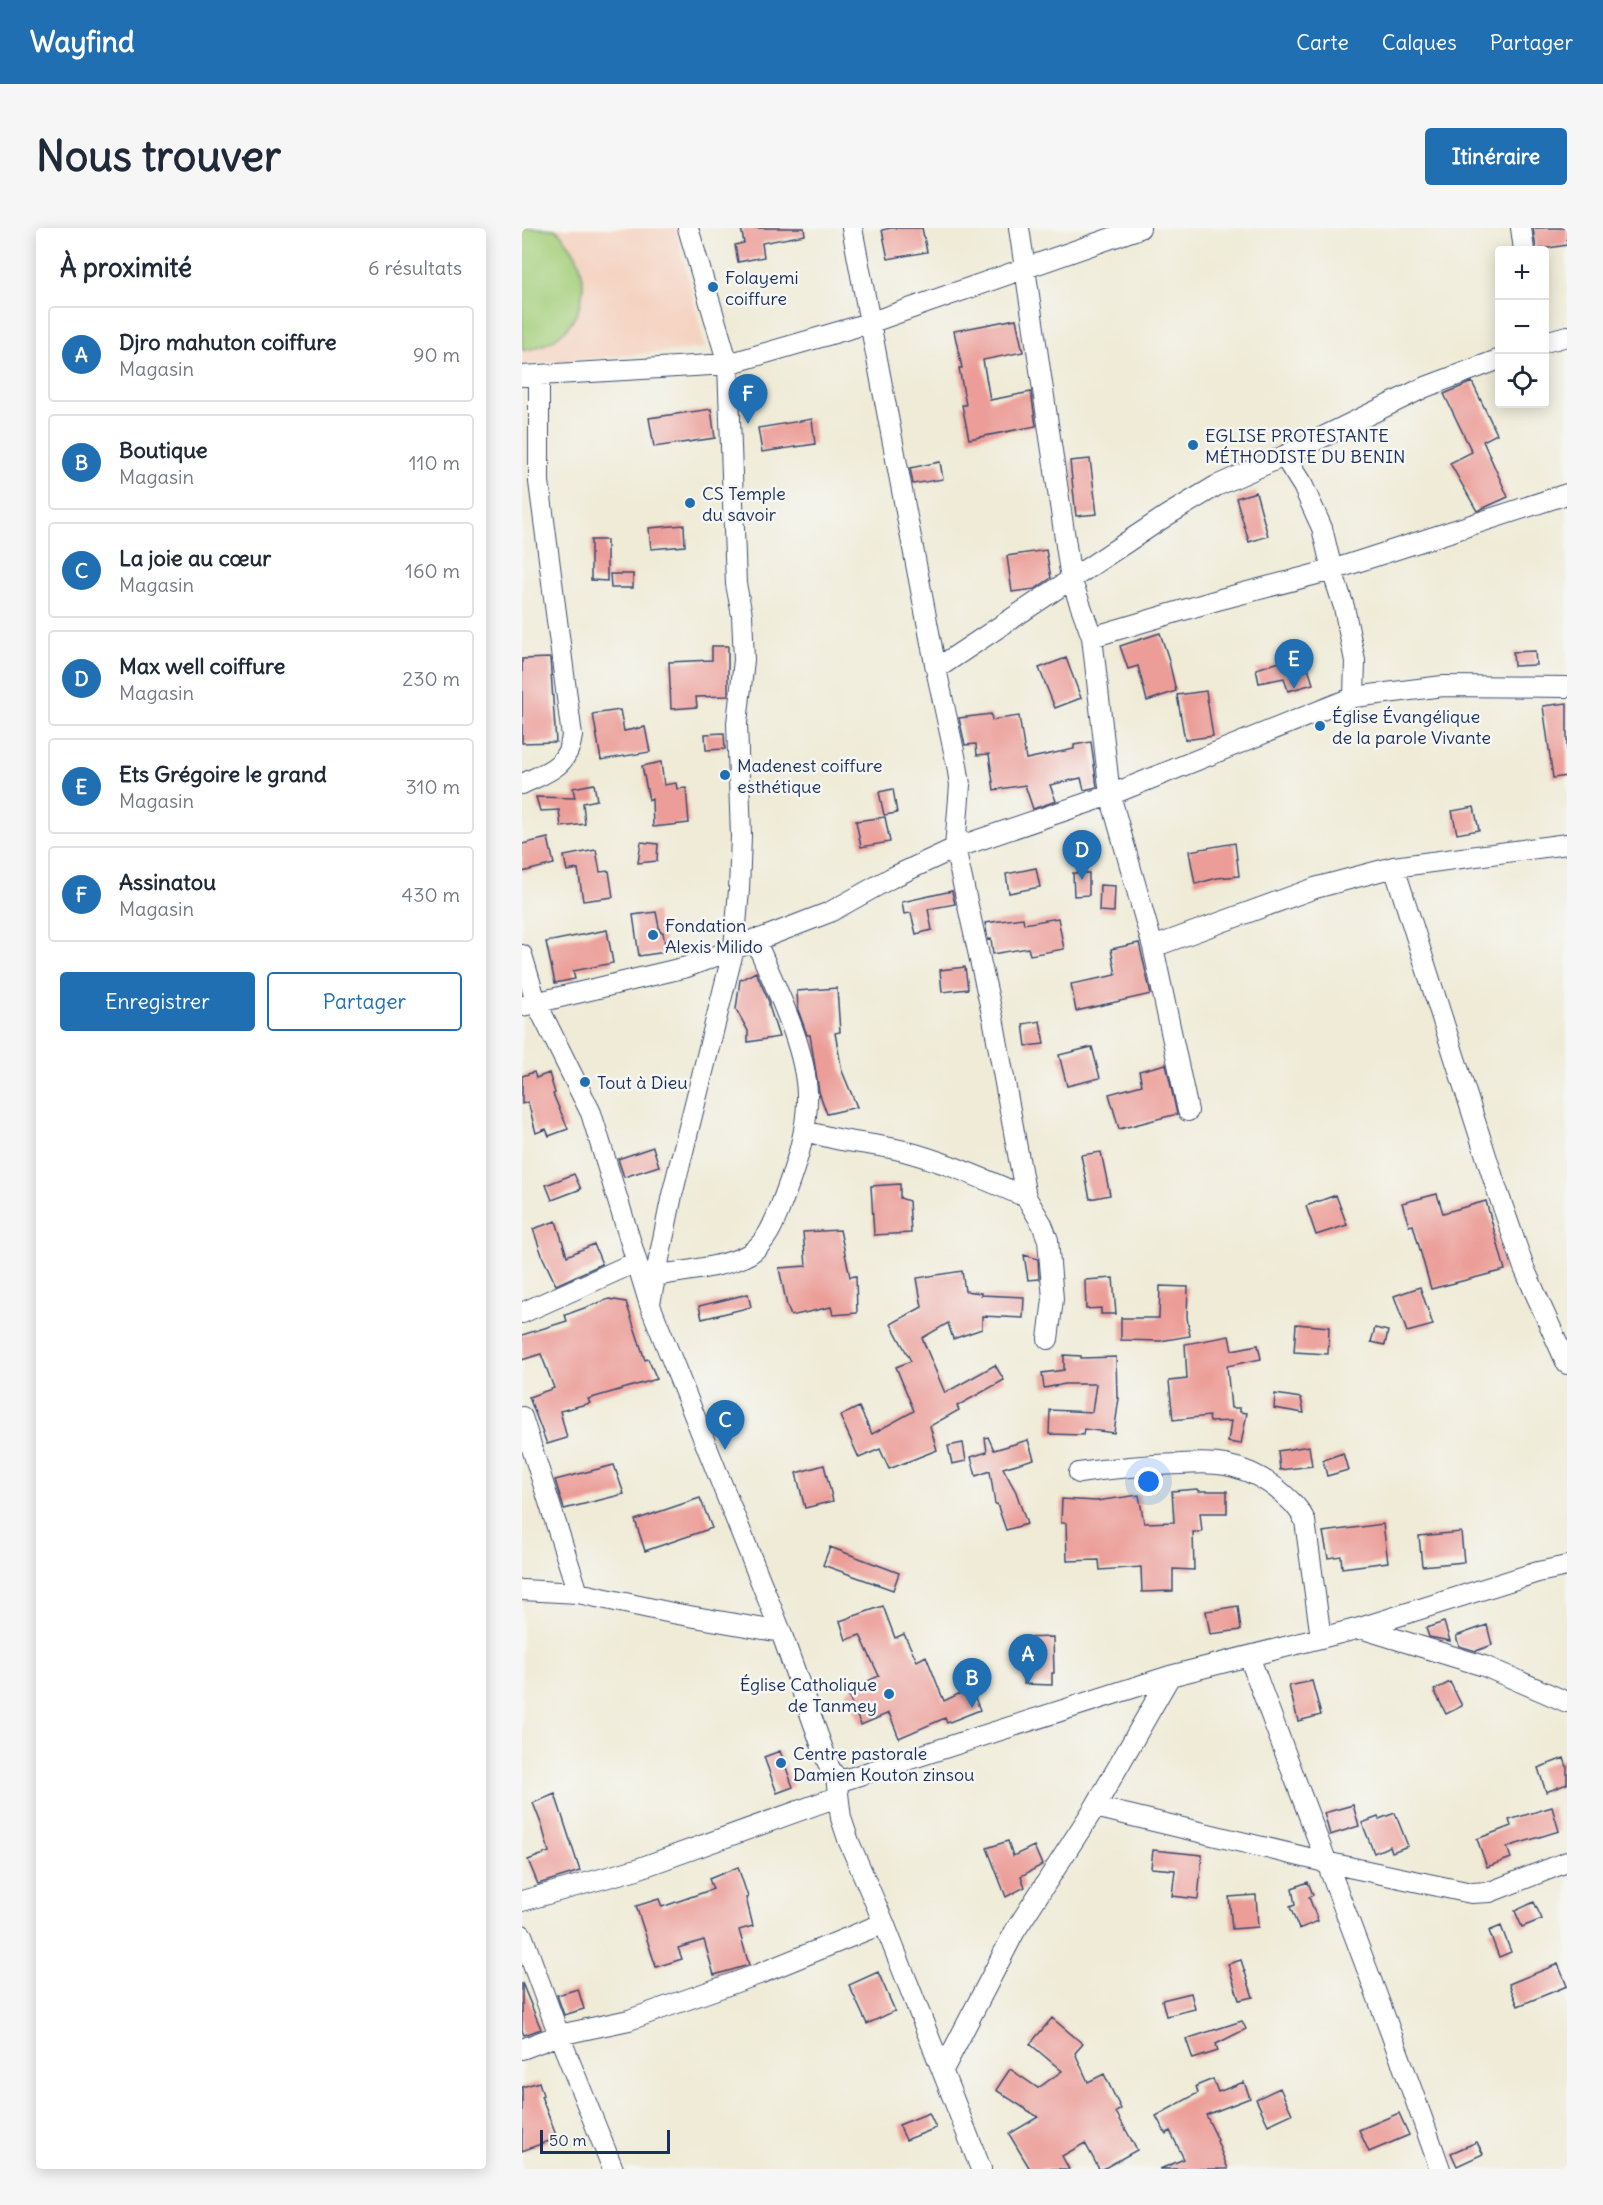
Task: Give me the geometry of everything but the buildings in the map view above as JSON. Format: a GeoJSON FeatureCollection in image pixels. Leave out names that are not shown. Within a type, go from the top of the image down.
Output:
{"type":"FeatureCollection","features":[{"type":"Feature","properties":{"kind":"street"},"geometry":{"type":"LineString","coordinates":[[650,1305],[672,1195],[734,948],[741,836],[737,723],[744,660],[742,615],[736,584],[728,364],[688,228]]}},
{"type":"Feature","properties":{"kind":"street"},"geometry":{"type":"LineString","coordinates":[[852,228],[936,669],[957,765],[960,785],[955,848],[993,1018],[1026,1197],[1042,1224],[1048,1240],[1053,1299],[1048,1339]]}},
{"type":"Feature","properties":{"kind":"street"},"geometry":{"type":"LineString","coordinates":[[1019,228],[1071,579],[1092,637],[1110,795],[1153,946],[1188,1111]]}},
{"type":"Feature","properties":{"kind":"street"},"geometry":{"type":"LineString","coordinates":[[522,784],[555,768],[565,759],[571,749],[572,736],[530,483],[531,375],[728,364],[869,323],[1140,228]]}},
{"type":"Feature","properties":{"kind":"street"},"geometry":{"type":"LineString","coordinates":[[1521,228],[1523,246]]}},
{"type":"Feature","properties":{"kind":"street"},"geometry":{"type":"LineString","coordinates":[[1549,341],[1567,336]]}},
{"type":"Feature","properties":{"kind":"street"},"geometry":{"type":"LineString","coordinates":[[936,669],[1166,516],[1216,486],[1284,456],[1423,388],[1495,361]]}},
{"type":"Feature","properties":{"kind":"street"},"geometry":{"type":"LineString","coordinates":[[1284,456],[1303,486],[1322,528],[1344,607],[1355,661],[1354,697]]}},
{"type":"Feature","properties":{"kind":"street"},"geometry":{"type":"LineString","coordinates":[[1092,637],[1221,599],[1332,570],[1567,494]]}},
{"type":"Feature","properties":{"kind":"street"},"geometry":{"type":"LineString","coordinates":[[529,1004],[687,967],[830,912],[891,878],[955,848],[1110,795],[1354,697],[1443,686],[1567,687]]}},
{"type":"Feature","properties":{"kind":"street"},"geometry":{"type":"LineString","coordinates":[[1153,946],[1315,888],[1394,867],[1566,849]]}},
{"type":"Feature","properties":{"kind":"street"},"geometry":{"type":"LineString","coordinates":[[1394,867],[1524,1268],[1567,1364]]}},
{"type":"Feature","properties":{"kind":"street"},"geometry":{"type":"LineString","coordinates":[[656,1276],[730,1262],[747,1255],[760,1246],[769,1234],[780,1207],[804,1130],[807,1094],[801,1055],[755,939]]}},
{"type":"Feature","properties":{"kind":"street"},"geometry":{"type":"LineString","coordinates":[[522,955],[529,1004],[591,1113],[650,1305],[781,1632],[836,1787],[849,1842],[884,1923],[981,2169]]}},
{"type":"Feature","properties":{"kind":"street"},"geometry":{"type":"LineString","coordinates":[[804,1130],[935,1160],[1026,1197]]}},
{"type":"Feature","properties":{"kind":"street"},"geometry":{"type":"LineString","coordinates":[[522,1313],[636,1262]]}},
{"type":"Feature","properties":{"kind":"street"},"geometry":{"type":"LineString","coordinates":[[522,1417],[578,1593]]}},
{"type":"Feature","properties":{"kind":"street"},"geometry":{"type":"LineString","coordinates":[[1079,1473],[1119,1467],[1206,1463],[1241,1470],[1275,1487],[1302,1512],[1305,1521],[1322,1638]]}},
{"type":"Feature","properties":{"kind":"street"},"geometry":{"type":"LineString","coordinates":[[522,1901],[637,1869],[836,1787],[844,1780],[1170,1676],[1360,1628],[1538,1572],[1567,1566]]}},
{"type":"Feature","properties":{"kind":"street"},"geometry":{"type":"LineString","coordinates":[[522,1590],[578,1593],[672,1613],[781,1632]]}},
{"type":"Feature","properties":{"kind":"street"},"geometry":{"type":"LineString","coordinates":[[1360,1628],[1484,1666],[1567,1702]]}},
{"type":"Feature","properties":{"kind":"street"},"geometry":{"type":"LineString","coordinates":[[1249,1656],[1325,1862],[1393,2035],[1440,2169]]}},
{"type":"Feature","properties":{"kind":"street"},"geometry":{"type":"LineString","coordinates":[[943,2070],[1015,1931],[1095,1808],[1170,1676]]}},
{"type":"Feature","properties":{"kind":"street"},"geometry":{"type":"LineString","coordinates":[[1095,1808],[1325,1862],[1471,1893],[1490,1892],[1567,1862]]}},
{"type":"Feature","properties":{"kind":"street"},"geometry":{"type":"LineString","coordinates":[[522,2049],[559,2035],[629,2020],[759,1974],[884,1923]]}},
{"type":"Feature","properties":{"kind":"street"},"geometry":{"type":"LineString","coordinates":[[522,1935],[613,2169]]}},
{"type":"Feature","properties":{"kind":"shaded area"},"geometry":{"type":"Polygon","coordinates":[[[522,228],[676,228],[705,348],[522,365],[522,228]]]}},
{"type":"Feature","properties":{"kind":"green space"},"geometry":{"type":"Polygon","coordinates":[[[522,228],[554,229],[560,233],[576,256],[583,286],[581,302],[567,329],[555,339],[524,350],[522,350],[522,228]]]}},
{"type":"Feature","properties":{"kind":"place","name":"Folayemi coiffure"},"geometry":{"type":"Point","coordinates":[713,287]}},
{"type":"Feature","properties":{"kind":"place","name":"Assinatou"},"geometry":{"type":"Point","coordinates":[748,424]}},
{"type":"Feature","properties":{"kind":"place","name":"EGLISE PROTESTANTE MÉTHODISTE DU BENIN"},"geometry":{"type":"Point","coordinates":[1193,445]}},
{"type":"Feature","properties":{"kind":"place","name":"CS Temple du savoir"},"geometry":{"type":"Point","coordinates":[690,503]}},
{"type":"Feature","properties":{"kind":"place","name":"Ets Grégoire le grand"},"geometry":{"type":"Point","coordinates":[1294,689]}},
{"type":"Feature","properties":{"kind":"place","name":"Église Évangélique de la parole Vivante"},"geometry":{"type":"Point","coordinates":[1320,726]}},
{"type":"Feature","properties":{"kind":"place","name":"Madenest coiffure esthétique"},"geometry":{"type":"Point","coordinates":[725,775]}},
{"type":"Feature","properties":{"kind":"place","name":"Max well coiffure"},"geometry":{"type":"Point","coordinates":[1082,880]}},
{"type":"Feature","properties":{"kind":"place","name":"Fondation Alexis Milido"},"geometry":{"type":"Point","coordinates":[653,935]}},
{"type":"Feature","properties":{"kind":"place","name":"Tout à Dieu"},"geometry":{"type":"Point","coordinates":[585,1082]}},
{"type":"Feature","properties":{"kind":"place","name":"La joie au cœur"},"geometry":{"type":"Point","coordinates":[725,1450]}},
{"type":"Feature","properties":{"kind":"place","name":"Djro mahuton coiffure"},"geometry":{"type":"Point","coordinates":[1028,1684]}},
{"type":"Feature","properties":{"kind":"place","name":"Église Catholique de Tanmey"},"geometry":{"type":"Point","coordinates":[889,1694]}},
{"type":"Feature","properties":{"kind":"place","name":"Boutique"},"geometry":{"type":"Point","coordinates":[972,1708]}},
{"type":"Feature","properties":{"kind":"place","name":"Centre pastorale Damien Kouton zinsou"},"geometry":{"type":"Point","coordinates":[781,1763]}}]}
